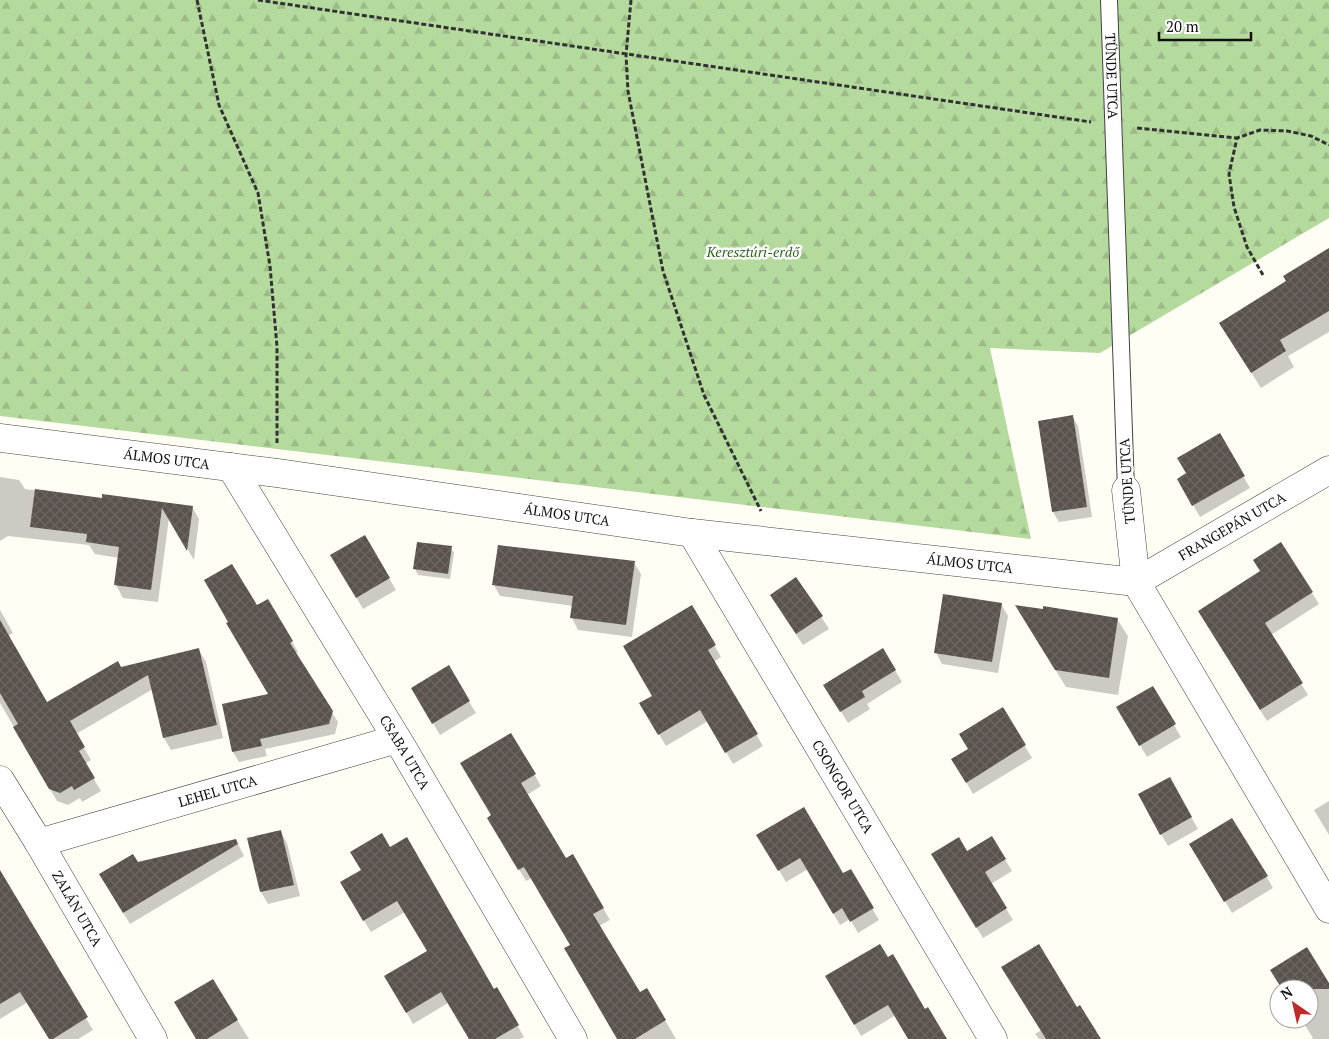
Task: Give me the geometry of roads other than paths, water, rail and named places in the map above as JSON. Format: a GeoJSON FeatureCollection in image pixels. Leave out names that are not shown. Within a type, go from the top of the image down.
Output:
{"type":"FeatureCollection","features":[{"type":"Feature","properties":{"kind":"street","name":"ÁLMOS UTCA"},"geometry":{"type":"LineString","coordinates":[[0,438],[277,473],[692,533],[1136,582]]}},
{"type":"Feature","properties":{"kind":"street","name":"CSABA UTCA"},"geometry":{"type":"LineString","coordinates":[[231,467],[397,739],[573,1039]]}},
{"type":"Feature","properties":{"kind":"street","name":"FRANGEPÁN UTCA"},"geometry":{"type":"LineString","coordinates":[[1136,582],[1329,470]]}},
{"type":"Feature","properties":{"kind":"street","name":"TÜNDE UTCA"},"geometry":{"type":"LineString","coordinates":[[1126,490],[1136,582],[1329,909]]}},
{"type":"Feature","properties":{"kind":"street","name":"CSONGOR UTCA"},"geometry":{"type":"LineString","coordinates":[[692,533],[994,1039]]}},
{"type":"Feature","properties":{"kind":"street","name":"LEHEL UTCA"},"geometry":{"type":"LineString","coordinates":[[39,843],[397,739]]}},
{"type":"Feature","properties":{"kind":"street","name":"ZALÁN UTCA"},"geometry":{"type":"LineString","coordinates":[[2,787],[39,843],[153,1039]]}},
{"type":"Feature","properties":{"kind":"lane","name":"TÜNDE UTCA"},"geometry":{"type":"LineString","coordinates":[[1109,0],[1126,490]]}},
{"type":"Feature","properties":{"kind":"park label","name":"Keresztúri-erdő"},"geometry":{"type":"Point","coordinates":[753,252]}}]}
